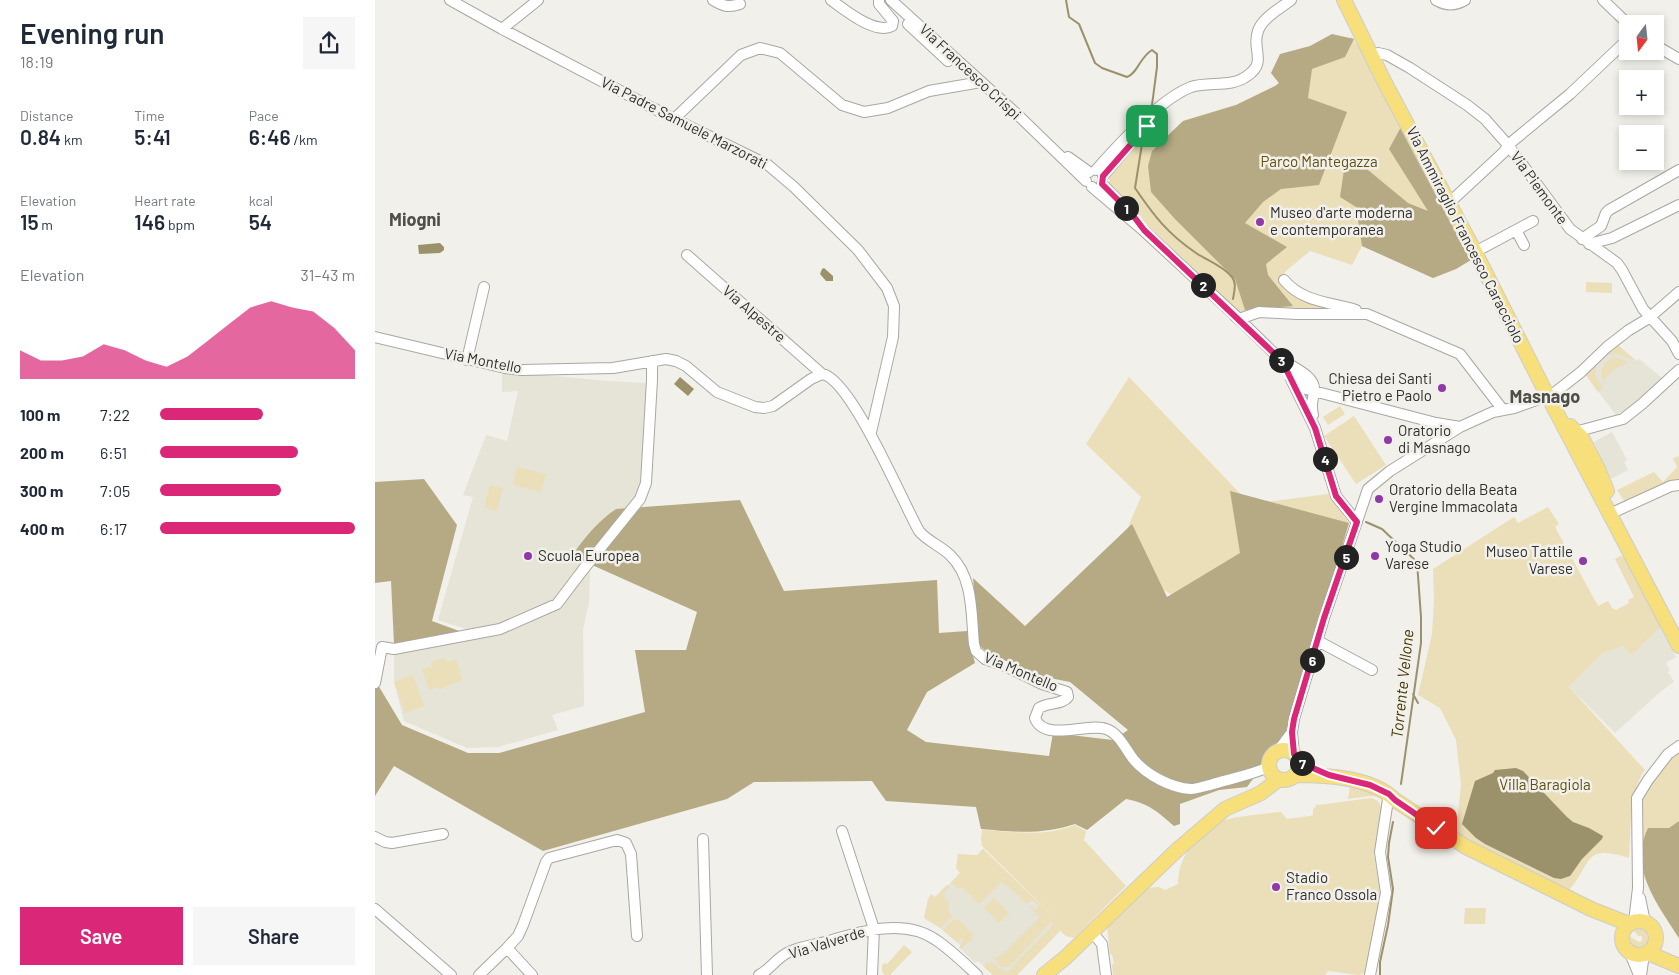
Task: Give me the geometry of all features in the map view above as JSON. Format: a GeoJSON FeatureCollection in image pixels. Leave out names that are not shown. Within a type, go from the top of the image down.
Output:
{"type":"FeatureCollection","features":[{"type":"Feature","properties":{"kind":"main road","name":"Via Ammiraglio Francesco Caracciolo"},"geometry":{"type":"LineString","coordinates":[[1344,0],[1475,252],[1547,396],[1559,415],[1679,646]]}},
{"type":"Feature","properties":{"kind":"main road","name":"Via Ammiraglio Francesco Caracciolo"},"geometry":{"type":"LineString","coordinates":[[1559,415],[1581,438],[1598,469],[1627,545]]}},
{"type":"Feature","properties":{"kind":"main road"},"geometry":{"type":"LineString","coordinates":[[1044,975],[1065,958],[1137,888],[1225,809],[1261,793],[1274,774],[1271,758],[1277,752],[1286,750],[1296,763],[1329,775],[1370,785],[1389,794],[1466,847],[1591,910],[1653,928],[1657,937],[1649,950]]}},
{"type":"Feature","properties":{"kind":"main road"},"geometry":{"type":"LineString","coordinates":[[1274,774],[1288,780],[1296,763]]}},
{"type":"Feature","properties":{"kind":"main road"},"geometry":{"type":"LineString","coordinates":[[1591,910],[1622,938]]}},
{"type":"Feature","properties":{"kind":"main road"},"geometry":{"type":"LineString","coordinates":[[1636,922],[1623,932],[1623,943],[1629,951],[1633,954],[1649,950],[1679,966]]}},
{"type":"Feature","properties":{"kind":"street","name":"Via Padre Samuele Marzorati"},"geometry":{"type":"LineString","coordinates":[[450,0],[502,30],[768,166],[794,187],[857,250],[887,288],[895,306],[893,337],[871,432]]}},
{"type":"Feature","properties":{"kind":"street"},"geometry":{"type":"LineString","coordinates":[[502,30],[538,0]]}},
{"type":"Feature","properties":{"kind":"street"},"geometry":{"type":"LineString","coordinates":[[713,0],[723,6],[740,4]]}},
{"type":"Feature","properties":{"kind":"street"},"geometry":{"type":"LineString","coordinates":[[831,0],[874,27],[889,28],[892,26],[893,21],[879,4],[879,0]]}},
{"type":"Feature","properties":{"kind":"street","name":"Via Francesco Crispi"},"geometry":{"type":"LineString","coordinates":[[891,0],[912,18],[977,83],[1048,144],[1095,178],[1144,230],[1282,361],[1298,369],[1310,380],[1314,391],[1311,404],[1315,428],[1336,496],[1357,522]]}},
{"type":"Feature","properties":{"kind":"street"},"geometry":{"type":"LineString","coordinates":[[1095,178],[1123,140],[1147,123],[1167,101],[1194,86],[1231,83],[1246,77],[1254,70],[1259,60],[1257,36],[1260,27],[1291,0]]}},
{"type":"Feature","properties":{"kind":"street"},"geometry":{"type":"LineString","coordinates":[[1436,0],[1442,4],[1450,5],[1465,0]]}},
{"type":"Feature","properties":{"kind":"street"},"geometry":{"type":"LineString","coordinates":[[1603,0],[1619,15]]}},
{"type":"Feature","properties":{"kind":"street"},"geometry":{"type":"LineString","coordinates":[[673,119],[741,55],[760,48],[780,53],[842,105],[864,112],[889,108],[929,91],[977,83]]}},
{"type":"Feature","properties":{"kind":"street"},"geometry":{"type":"LineString","coordinates":[[1449,203],[1504,152],[1508,145],[1570,94],[1619,48]]}},
{"type":"Feature","properties":{"kind":"street"},"geometry":{"type":"LineString","coordinates":[[1664,50],[1679,59]]}},
{"type":"Feature","properties":{"kind":"street","name":"Via Piemonte"},"geometry":{"type":"LineString","coordinates":[[1371,55],[1378,53],[1387,55],[1467,105],[1485,119],[1508,145],[1560,218],[1570,229],[1586,242],[1601,246],[1617,263],[1649,318],[1672,341],[1679,354]]}},
{"type":"Feature","properties":{"kind":"street"},"geometry":{"type":"LineString","coordinates":[[1586,242],[1603,223],[1609,210],[1679,170]]}},
{"type":"Feature","properties":{"kind":"street"},"geometry":{"type":"LineString","coordinates":[[1593,233],[1602,246],[1622,233],[1679,205]]}},
{"type":"Feature","properties":{"kind":"street"},"geometry":{"type":"LineString","coordinates":[[1475,252],[1533,221]]}},
{"type":"Feature","properties":{"kind":"street"},"geometry":{"type":"LineString","coordinates":[[1516,230],[1524,245]]}},
{"type":"Feature","properties":{"kind":"street","name":"Via Alpestre"},"geometry":{"type":"LineString","coordinates":[[687,255],[822,374]]}},
{"type":"Feature","properties":{"kind":"street"},"geometry":{"type":"LineString","coordinates":[[1284,280],[1310,299],[1351,308],[1460,354],[1503,410]]}},
{"type":"Feature","properties":{"kind":"street"},"geometry":{"type":"LineString","coordinates":[[467,360],[484,287]]}},
{"type":"Feature","properties":{"kind":"street"},"geometry":{"type":"LineString","coordinates":[[1277,752],[1292,732],[1317,641],[1368,489],[1390,471],[1460,427],[1490,414],[1514,408],[1553,394],[1581,372],[1607,347],[1649,318],[1679,292]]}},
{"type":"Feature","properties":{"kind":"street"},"geometry":{"type":"LineString","coordinates":[[1239,319],[1259,312],[1367,314]]}},
{"type":"Feature","properties":{"kind":"street","name":"Via Montello"},"geometry":{"type":"LineString","coordinates":[[375,337],[467,360],[522,370],[623,367],[666,359],[686,366],[717,392],[755,407],[764,408],[773,406],[811,379],[822,374],[833,379],[871,432],[919,531],[950,555],[961,569],[969,590],[976,651],[985,659],[1005,666],[1042,684],[1067,692],[1068,696],[1064,700],[1048,703],[1039,708],[1035,718],[1039,724],[1060,731],[1094,727],[1108,729],[1118,738],[1135,761],[1152,776],[1193,789],[1253,773],[1274,774]]}},
{"type":"Feature","properties":{"kind":"street"},"geometry":{"type":"LineString","coordinates":[[375,683],[382,647],[394,649],[500,628],[552,610],[643,494],[646,483],[652,361]]}},
{"type":"Feature","properties":{"kind":"street","name":"Via Francesco Crispi"},"geometry":{"type":"LineString","coordinates":[[1282,361],[1315,428]]}},
{"type":"Feature","properties":{"kind":"street"},"geometry":{"type":"LineString","coordinates":[[1575,432],[1623,419],[1679,370]]}},
{"type":"Feature","properties":{"kind":"street"},"geometry":{"type":"LineString","coordinates":[[1314,391],[1436,423],[1460,427]]}},
{"type":"Feature","properties":{"kind":"street"},"geometry":{"type":"LineString","coordinates":[[1614,512],[1671,486],[1679,485]]}},
{"type":"Feature","properties":{"kind":"street"},"geometry":{"type":"LineString","coordinates":[[1317,641],[1372,670]]}},
{"type":"Feature","properties":{"kind":"street"},"geometry":{"type":"LineString","coordinates":[[1292,732],[1296,763]]}},
{"type":"Feature","properties":{"kind":"street"},"geometry":{"type":"LineString","coordinates":[[1636,922],[1638,888],[1637,798],[1668,754],[1679,746]]}},
{"type":"Feature","properties":{"kind":"street"},"geometry":{"type":"LineString","coordinates":[[1370,975],[1386,893],[1380,852],[1389,794]]}},
{"type":"Feature","properties":{"kind":"street"},"geometry":{"type":"LineString","coordinates":[[1385,817],[1404,806]]}},
{"type":"Feature","properties":{"kind":"street"},"geometry":{"type":"LineString","coordinates":[[842,832],[874,929],[872,975]]}},
{"type":"Feature","properties":{"kind":"street"},"geometry":{"type":"LineString","coordinates":[[375,837],[392,843],[443,834]]}},
{"type":"Feature","properties":{"kind":"street"},"geometry":{"type":"LineString","coordinates":[[703,839],[707,975]]}},
{"type":"Feature","properties":{"kind":"street"},"geometry":{"type":"LineString","coordinates":[[479,975],[518,936],[549,858],[617,840],[625,843],[631,854],[637,936]]}},
{"type":"Feature","properties":{"kind":"street"},"geometry":{"type":"LineString","coordinates":[[375,909],[451,975]]}},
{"type":"Feature","properties":{"kind":"street","name":"Via Valverde"},"geometry":{"type":"LineString","coordinates":[[759,975],[764,973],[787,952],[874,929],[914,930],[921,932],[935,939],[977,975]]}},
{"type":"Feature","properties":{"kind":"street"},"geometry":{"type":"LineString","coordinates":[[1092,932],[1102,944],[1106,975]]}},
{"type":"Feature","properties":{"kind":"street"},"geometry":{"type":"LineString","coordinates":[[507,948],[532,975]]}},
{"type":"Feature","properties":{"kind":"street"},"geometry":{"type":"LineString","coordinates":[[1640,975],[1649,950]]}},
{"type":"Feature","properties":{"kind":"street"},"geometry":{"type":"LineString","coordinates":[[1629,951],[1640,975]]}},
{"type":"Feature","properties":{"kind":"shaded area"},"geometry":{"type":"Polygon","coordinates":[[[440,243],[444,250],[440,253],[419,254],[418,245],[440,243]]]}},
{"type":"Feature","properties":{"kind":"shaded area"},"geometry":{"type":"Polygon","coordinates":[[[824,268],[833,276],[833,281],[826,281],[820,274],[824,268]]]}},
{"type":"Feature","properties":{"kind":"shaded area"},"geometry":{"type":"Polygon","coordinates":[[[1618,345],[1636,361],[1639,359],[1662,378],[1635,404],[1616,415],[1585,374],[1618,345]]]}},
{"type":"Feature","properties":{"kind":"shaded area","name":"Scuola Europea"},"geometry":{"type":"Polygon","coordinates":[[[502,371],[646,383],[644,487],[590,568],[589,603],[583,629],[584,706],[552,715],[558,730],[498,747],[467,748],[404,721],[394,682],[394,649],[472,631],[438,620],[473,497],[463,495],[486,435],[507,441],[518,391],[502,392],[502,371]]]}},
{"type":"Feature","properties":{"kind":"shaded area"},"geometry":{"type":"Polygon","coordinates":[[[680,377],[694,389],[688,396],[674,384],[680,377]]]}},
{"type":"Feature","properties":{"kind":"shaded area"},"geometry":{"type":"Polygon","coordinates":[[[1612,432],[1627,460],[1624,462],[1628,470],[1611,479],[1594,442],[1612,432]]]}},
{"type":"Feature","properties":{"kind":"shaded area"},"geometry":{"type":"Polygon","coordinates":[[[1660,628],[1676,657],[1666,663],[1670,670],[1668,672],[1674,682],[1660,692],[1615,733],[1569,687],[1602,654],[1623,646],[1631,655],[1660,628]]]}},
{"type":"Feature","properties":{"kind":"shaded area"},"geometry":{"type":"Polygon","coordinates":[[[1516,768],[1523,771],[1573,822],[1603,836],[1582,859],[1570,876],[1561,879],[1554,878],[1485,844],[1462,824],[1475,781],[1493,773],[1495,770],[1516,768]]]}},
{"type":"Feature","properties":{"kind":"shaded area"},"geometry":{"type":"Polygon","coordinates":[[[983,849],[1064,927],[1017,975],[993,975],[978,961],[975,963],[961,949],[960,945],[934,923],[924,918],[926,908],[983,849]]]}},
{"type":"Feature","properties":{"kind":"green space"},"geometry":{"type":"Polygon","coordinates":[[[1332,34],[1354,39],[1345,57],[1312,69],[1308,98],[1347,112],[1319,185],[1281,189],[1263,202],[1245,223],[1287,247],[1266,264],[1268,275],[1293,306],[1245,310],[1235,279],[1151,192],[1148,166],[1152,151],[1183,121],[1236,105],[1275,86],[1279,83],[1271,73],[1280,54],[1310,46],[1332,34]]]}},
{"type":"Feature","properties":{"kind":"green space","name":"Parco Mantegazza"},"geometry":{"type":"Polygon","coordinates":[[[1352,37],[1356,44],[1361,46],[1372,75],[1472,256],[1471,260],[1456,269],[1433,278],[1362,246],[1352,265],[1310,251],[1286,271],[1280,279],[1281,281],[1354,312],[1273,309],[1238,312],[1156,235],[1121,196],[1110,187],[1110,175],[1148,130],[1159,143],[1183,121],[1236,105],[1275,86],[1279,83],[1271,73],[1283,58],[1352,37]]]}},
{"type":"Feature","properties":{"kind":"green space"},"geometry":{"type":"Polygon","coordinates":[[[1401,127],[1472,256],[1471,260],[1456,269],[1433,278],[1362,246],[1356,207],[1340,197],[1346,156],[1362,165],[1408,203],[1428,211],[1389,149],[1401,127]]]}},
{"type":"Feature","properties":{"kind":"green space"},"geometry":{"type":"Polygon","coordinates":[[[1586,282],[1612,283],[1612,293],[1586,292],[1586,282]]]}},
{"type":"Feature","properties":{"kind":"green space"},"geometry":{"type":"Polygon","coordinates":[[[1618,345],[1636,361],[1618,354],[1610,355],[1608,353],[1618,345]]]}},
{"type":"Feature","properties":{"kind":"green space"},"geometry":{"type":"Polygon","coordinates":[[[1616,357],[1629,363],[1614,370],[1604,382],[1602,378],[1603,366],[1608,360],[1616,357]]]}},
{"type":"Feature","properties":{"kind":"green space"},"geometry":{"type":"Polygon","coordinates":[[[1597,363],[1595,375],[1603,388],[1598,392],[1585,374],[1597,363]]]}},
{"type":"Feature","properties":{"kind":"green space"},"geometry":{"type":"Polygon","coordinates":[[[1129,377],[1250,504],[1328,494],[1349,523],[1284,737],[1178,599],[1155,584],[1121,543],[1141,497],[1086,444],[1129,377]]]}},
{"type":"Feature","properties":{"kind":"green space"},"geometry":{"type":"Polygon","coordinates":[[[1340,406],[1345,414],[1328,425],[1323,417],[1340,406]]]}},
{"type":"Feature","properties":{"kind":"green space"},"geometry":{"type":"Polygon","coordinates":[[[1354,416],[1386,465],[1356,484],[1324,436],[1354,416]]]}},
{"type":"Feature","properties":{"kind":"green space"},"geometry":{"type":"Polygon","coordinates":[[[1679,456],[1679,481],[1626,504],[1617,490],[1654,472],[1663,482],[1677,467],[1673,458],[1679,456]]]}},
{"type":"Feature","properties":{"kind":"green space"},"geometry":{"type":"Polygon","coordinates":[[[517,467],[546,474],[541,492],[513,485],[517,467]]]}},
{"type":"Feature","properties":{"kind":"green space"},"geometry":{"type":"Polygon","coordinates":[[[424,479],[457,525],[432,621],[462,632],[394,644],[391,581],[375,583],[375,482],[424,479]]]}},
{"type":"Feature","properties":{"kind":"green space"},"geometry":{"type":"Polygon","coordinates":[[[490,485],[503,488],[497,511],[484,507],[490,485]]]}},
{"type":"Feature","properties":{"kind":"green space"},"geometry":{"type":"Polygon","coordinates":[[[1230,491],[1349,523],[1284,737],[1247,787],[1219,790],[1180,804],[1180,824],[1174,826],[1152,809],[1141,803],[1126,799],[1087,830],[1075,824],[1040,831],[1017,832],[981,829],[976,807],[886,801],[872,781],[754,782],[727,799],[543,851],[394,766],[375,796],[375,680],[402,725],[468,753],[499,753],[645,712],[635,650],[686,650],[697,612],[572,556],[592,530],[616,509],[740,500],[784,591],[937,580],[939,633],[967,631],[975,663],[927,692],[907,730],[926,742],[1049,756],[1053,733],[1113,740],[1128,730],[1070,682],[1019,672],[991,656],[979,645],[973,578],[1025,626],[1132,524],[1167,597],[1240,553],[1230,491]]]}},
{"type":"Feature","properties":{"kind":"green space","name":"Villa Baragiola"},"geometry":{"type":"Polygon","coordinates":[[[1548,507],[1559,524],[1555,527],[1598,606],[1608,601],[1612,608],[1616,610],[1629,603],[1628,600],[1634,597],[1615,559],[1620,556],[1625,557],[1661,627],[1631,655],[1623,646],[1602,654],[1569,687],[1645,770],[1640,778],[1633,800],[1629,858],[1603,853],[1595,855],[1590,859],[1568,891],[1456,835],[1461,784],[1456,740],[1440,708],[1418,695],[1432,634],[1433,569],[1514,517],[1518,523],[1548,507]]]}},
{"type":"Feature","properties":{"kind":"green space"},"geometry":{"type":"Polygon","coordinates":[[[445,658],[447,662],[456,659],[462,680],[440,689],[439,687],[429,690],[422,669],[432,666],[431,662],[445,658]]]}},
{"type":"Feature","properties":{"kind":"green space"},"geometry":{"type":"Polygon","coordinates":[[[413,675],[424,706],[405,713],[394,682],[413,675]]]}},
{"type":"Feature","properties":{"kind":"green space"},"geometry":{"type":"Polygon","coordinates":[[[1679,750],[1679,939],[1657,904],[1642,872],[1641,802],[1646,788],[1670,757],[1679,750]]]}},
{"type":"Feature","properties":{"kind":"green space"},"geometry":{"type":"Polygon","coordinates":[[[1350,787],[1370,790],[1382,797],[1369,796],[1348,799],[1350,787]]]}},
{"type":"Feature","properties":{"kind":"green space","name":"Stadio Franco Ossola"},"geometry":{"type":"Polygon","coordinates":[[[1371,798],[1378,802],[1382,809],[1374,854],[1381,899],[1365,973],[1359,975],[1328,971],[1325,975],[1113,975],[1112,964],[1114,964],[1112,954],[1110,954],[1107,926],[1146,888],[1159,887],[1165,890],[1178,884],[1181,865],[1190,847],[1211,827],[1224,820],[1278,812],[1281,812],[1287,819],[1310,816],[1313,815],[1313,810],[1317,804],[1371,798]]]}},
{"type":"Feature","properties":{"kind":"green space"},"geometry":{"type":"Polygon","coordinates":[[[1679,821],[1679,938],[1662,913],[1648,886],[1643,872],[1641,857],[1648,828],[1669,828],[1679,821]]]}},
{"type":"Feature","properties":{"kind":"green space"},"geometry":{"type":"Polygon","coordinates":[[[1075,825],[1086,831],[1084,840],[1126,886],[1074,938],[1066,936],[1061,932],[1062,929],[1017,975],[993,975],[983,966],[988,962],[992,963],[1007,972],[1054,924],[1051,922],[1009,967],[1001,967],[992,957],[996,959],[1004,953],[1040,917],[1029,906],[1035,910],[1039,906],[1032,899],[1027,904],[1007,885],[1005,886],[1001,882],[979,904],[962,887],[960,889],[951,883],[960,873],[956,868],[958,854],[977,855],[983,849],[1064,927],[982,846],[981,839],[982,830],[1041,832],[1075,825]]]}},
{"type":"Feature","properties":{"kind":"green space"},"geometry":{"type":"Polygon","coordinates":[[[947,885],[949,887],[942,895],[949,903],[948,910],[952,917],[940,928],[924,918],[931,894],[935,897],[947,885]]]}},
{"type":"Feature","properties":{"kind":"green space"},"geometry":{"type":"Polygon","coordinates":[[[994,898],[1009,913],[999,923],[984,908],[994,898]]]}},
{"type":"Feature","properties":{"kind":"green space"},"geometry":{"type":"Polygon","coordinates":[[[1465,908],[1486,908],[1485,924],[1464,924],[1465,908]]]}},
{"type":"Feature","properties":{"kind":"green space"},"geometry":{"type":"Polygon","coordinates":[[[953,920],[959,920],[973,935],[972,939],[961,949],[959,948],[963,940],[961,938],[957,942],[944,931],[953,920]]]}},
{"type":"Feature","properties":{"kind":"green space"},"geometry":{"type":"Polygon","coordinates":[[[1640,928],[1646,930],[1650,938],[1647,946],[1639,949],[1633,946],[1629,936],[1639,942],[1642,941],[1642,936],[1638,936],[1633,930],[1640,928]]]}},
{"type":"Feature","properties":{"kind":"green space"},"geometry":{"type":"Polygon","coordinates":[[[904,945],[912,952],[890,975],[885,975],[882,972],[882,966],[884,963],[887,964],[904,945]]]}},
{"type":"Feature","properties":{"kind":"waterway","name":"Torrente Vellone"},"geometry":{"type":"LineString","coordinates":[[1066,0],[1069,17],[1079,24],[1095,63],[1102,68],[1127,77],[1134,72],[1148,53],[1152,50],[1157,54],[1152,105]]}},
{"type":"Feature","properties":{"kind":"waterway","name":"Torrente Vellone"},"geometry":{"type":"LineString","coordinates":[[1142,144],[1135,188],[1155,216],[1177,239],[1196,253],[1224,269],[1234,279],[1233,299]]}},
{"type":"Feature","properties":{"kind":"waterway","name":"Torrente Vellone"},"geometry":{"type":"LineString","coordinates":[[1231,319],[1239,326]]}},
{"type":"Feature","properties":{"kind":"waterway","name":"Torrente Vellone"},"geometry":{"type":"LineString","coordinates":[[1366,522],[1382,529],[1417,562],[1421,643],[1401,784]]}},
{"type":"Feature","properties":{"kind":"waterway","name":"Torrente Vellone"},"geometry":{"type":"LineString","coordinates":[[1413,694],[1418,703]]}},
{"type":"Feature","properties":{"kind":"waterway","name":"Torrente Vellone"},"geometry":{"type":"LineString","coordinates":[[1380,975],[1380,962],[1393,889],[1388,857],[1393,822]]}},
{"type":"Feature","properties":{"kind":"place","name":"Museo d'arte moderna e contemporanea"},"geometry":{"type":"Point","coordinates":[1260,222]}},
{"type":"Feature","properties":{"kind":"place","name":"Chiesa dei Santi Pietro e Paolo"},"geometry":{"type":"Point","coordinates":[1442,388]}},
{"type":"Feature","properties":{"kind":"place","name":"Oratorio di Masnago"},"geometry":{"type":"Point","coordinates":[1388,440]}},
{"type":"Feature","properties":{"kind":"place","name":"Oratorio della Beata Vergine Immacolata"},"geometry":{"type":"Point","coordinates":[1379,499]}},
{"type":"Feature","properties":{"kind":"place","name":"Scuola Europea"},"geometry":{"type":"Point","coordinates":[528,556]}},
{"type":"Feature","properties":{"kind":"place","name":"Yoga Studio Varese"},"geometry":{"type":"Point","coordinates":[1375,556]}},
{"type":"Feature","properties":{"kind":"place","name":"Museo Tattile Varese"},"geometry":{"type":"Point","coordinates":[1583,561]}},
{"type":"Feature","properties":{"kind":"place","name":"Stadio Franco Ossola"},"geometry":{"type":"Point","coordinates":[1276,887]}},
{"type":"Feature","properties":{"kind":"district","name":"Miogni"},"geometry":{"type":"Point","coordinates":[415,220]}},
{"type":"Feature","properties":{"kind":"district","name":"Masnago"},"geometry":{"type":"Point","coordinates":[1545,397]}},
{"type":"Feature","properties":{"kind":"route"},"geometry":{"type":"LineString","coordinates":[[1147,126],[1103,176],[1102,184],[1132,214],[1144,230],[1282,361],[1315,428],[1336,496],[1357,522],[1324,618],[1294,719],[1292,732],[1294,754],[1299,762],[1329,775],[1370,785],[1389,794],[1436,828]]}}]}
